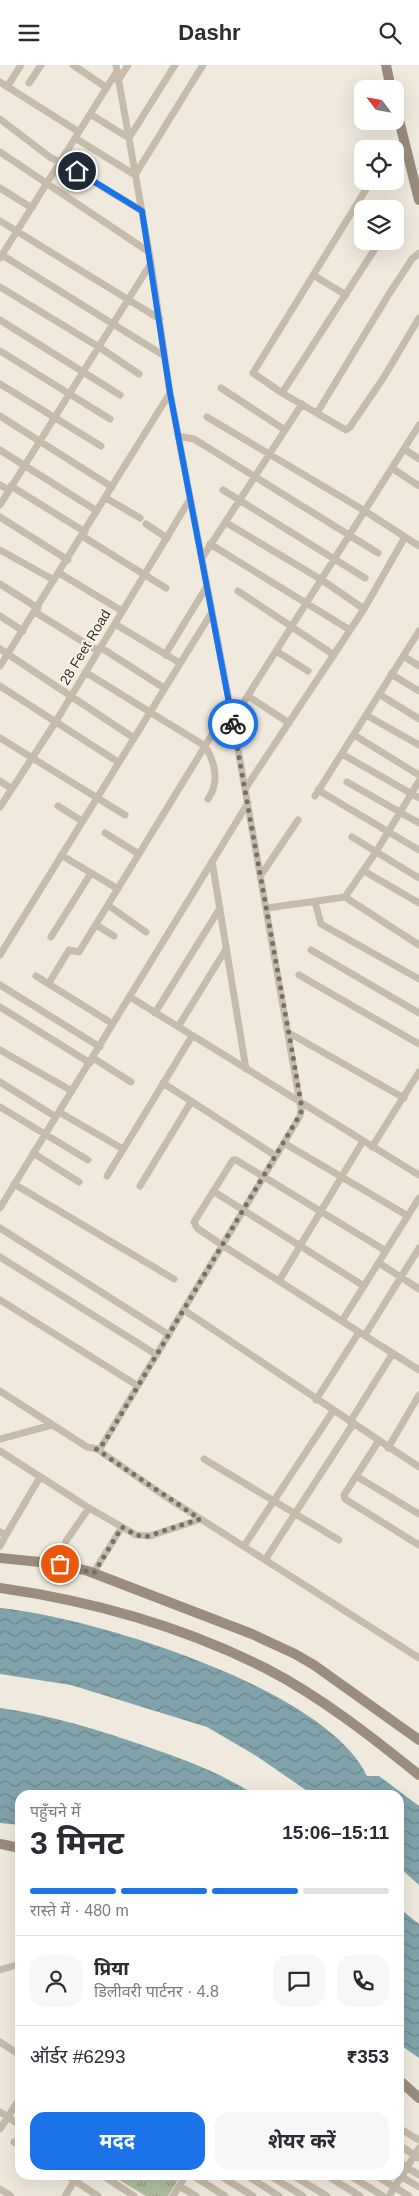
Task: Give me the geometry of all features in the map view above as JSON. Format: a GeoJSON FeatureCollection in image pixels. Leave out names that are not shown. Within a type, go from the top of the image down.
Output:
{"type":"FeatureCollection","features":[{"type":"Feature","properties":{"kind":"street"},"geometry":{"type":"LineString","coordinates":[[7,87],[21,65]]}},
{"type":"Feature","properties":{"kind":"street"},"geometry":{"type":"LineString","coordinates":[[29,83],[41,65]]}},
{"type":"Feature","properties":{"kind":"street"},"geometry":{"type":"LineString","coordinates":[[118,81],[128,65]]}},
{"type":"Feature","properties":{"kind":"street"},"geometry":{"type":"LineString","coordinates":[[128,138],[175,65]]}},
{"type":"Feature","properties":{"kind":"street"},"geometry":{"type":"LineString","coordinates":[[136,175],[203,65]]}},
{"type":"Feature","properties":{"kind":"street"},"geometry":{"type":"LineString","coordinates":[[386,65],[389,80]]}},
{"type":"Feature","properties":{"kind":"street"},"geometry":{"type":"LineString","coordinates":[[78,67],[107,88]]}},
{"type":"Feature","properties":{"kind":"street"},"geometry":{"type":"LineString","coordinates":[[96,1449],[104,1443],[300,1116],[301,1103],[231,709],[163,355],[160,319],[151,263],[116,68]]}},
{"type":"Feature","properties":{"kind":"street"},"geometry":{"type":"LineString","coordinates":[[116,68],[107,88],[1,257],[114,323],[163,355]]}},
{"type":"Feature","properties":{"kind":"street"},"geometry":{"type":"LineString","coordinates":[[0,82],[136,175]]}},
{"type":"Feature","properties":{"kind":"street"},"geometry":{"type":"LineString","coordinates":[[90,114],[128,138]]}},
{"type":"Feature","properties":{"kind":"street"},"geometry":{"type":"LineString","coordinates":[[0,119],[51,158],[61,162],[142,211]]}},
{"type":"Feature","properties":{"kind":"street"},"geometry":{"type":"LineString","coordinates":[[401,130],[419,200]]}},
{"type":"Feature","properties":{"kind":"street"},"geometry":{"type":"LineString","coordinates":[[0,153],[149,252]]}},
{"type":"Feature","properties":{"kind":"street"},"geometry":{"type":"LineString","coordinates":[[0,188],[32,208]]}},
{"type":"Feature","properties":{"kind":"street"},"geometry":{"type":"LineString","coordinates":[[365,190],[253,371],[257,377],[282,393],[344,430],[348,429],[384,377],[419,318]]}},
{"type":"Feature","properties":{"kind":"street"},"geometry":{"type":"LineString","coordinates":[[0,221],[160,319]]}},
{"type":"Feature","properties":{"kind":"street"},"geometry":{"type":"LineString","coordinates":[[282,393],[374,250]]}},
{"type":"Feature","properties":{"kind":"street"},"geometry":{"type":"LineString","coordinates":[[317,413],[389,293],[412,259],[419,253]]}},
{"type":"Feature","properties":{"kind":"street"},"geometry":{"type":"LineString","coordinates":[[0,505],[151,263]]}},
{"type":"Feature","properties":{"kind":"street"},"geometry":{"type":"LineString","coordinates":[[313,275],[346,295]]}},
{"type":"Feature","properties":{"kind":"street"},"geometry":{"type":"LineString","coordinates":[[0,287],[99,347],[139,374]]}},
{"type":"Feature","properties":{"kind":"street"},"geometry":{"type":"LineString","coordinates":[[0,320],[120,395]]}},
{"type":"Feature","properties":{"kind":"street"},"geometry":{"type":"LineString","coordinates":[[0,351],[110,419]]}},
{"type":"Feature","properties":{"kind":"street"},"geometry":{"type":"LineString","coordinates":[[0,384],[100,446]]}},
{"type":"Feature","properties":{"kind":"street"},"geometry":{"type":"LineString","coordinates":[[221,388],[285,430]]}},
{"type":"Feature","properties":{"kind":"street"},"geometry":{"type":"LineString","coordinates":[[0,666],[24,631],[170,393]]}},
{"type":"Feature","properties":{"kind":"street"},"geometry":{"type":"LineString","coordinates":[[202,558],[302,404]]}},
{"type":"Feature","properties":{"kind":"street"},"geometry":{"type":"LineString","coordinates":[[0,416],[112,487]]}},
{"type":"Feature","properties":{"kind":"street"},"geometry":{"type":"LineString","coordinates":[[207,417],[365,511],[419,546]]}},
{"type":"Feature","properties":{"kind":"street"},"geometry":{"type":"LineString","coordinates":[[232,719],[418,430]]}},
{"type":"Feature","properties":{"kind":"street"},"geometry":{"type":"LineString","coordinates":[[178,436],[194,439],[378,553]]}},
{"type":"Feature","properties":{"kind":"street"},"geometry":{"type":"LineString","coordinates":[[404,449],[419,459]]}},
{"type":"Feature","properties":{"kind":"street"},"geometry":{"type":"LineString","coordinates":[[0,450],[97,511]]}},
{"type":"Feature","properties":{"kind":"street"},"geometry":{"type":"LineString","coordinates":[[392,468],[419,486]]}},
{"type":"Feature","properties":{"kind":"street"},"geometry":{"type":"LineString","coordinates":[[0,485],[10,488],[166,588]]}},
{"type":"Feature","properties":{"kind":"street"},"geometry":{"type":"LineString","coordinates":[[223,490],[365,578]]}},
{"type":"Feature","properties":{"kind":"street"},"geometry":{"type":"LineString","coordinates":[[106,497],[140,518]]}},
{"type":"Feature","properties":{"kind":"street","name":"28 Feet Road"},"geometry":{"type":"LineString","coordinates":[[0,807],[55,723],[190,499]]}},
{"type":"Feature","properties":{"kind":"street"},"geometry":{"type":"LineString","coordinates":[[0,517],[68,560]]}},
{"type":"Feature","properties":{"kind":"street"},"geometry":{"type":"LineString","coordinates":[[225,522],[364,609]]}},
{"type":"Feature","properties":{"kind":"street"},"geometry":{"type":"LineString","coordinates":[[146,524],[167,538]]}},
{"type":"Feature","properties":{"kind":"street"},"geometry":{"type":"LineString","coordinates":[[245,789],[364,609],[405,537]]}},
{"type":"Feature","properties":{"kind":"street"},"geometry":{"type":"LineString","coordinates":[[210,544],[350,630]]}},
{"type":"Feature","properties":{"kind":"street"},"geometry":{"type":"LineString","coordinates":[[0,550],[54,581]]}},
{"type":"Feature","properties":{"kind":"street"},"geometry":{"type":"LineString","coordinates":[[59,573],[122,611]]}},
{"type":"Feature","properties":{"kind":"street"},"geometry":{"type":"LineString","coordinates":[[0,584],[36,610],[164,688]]}},
{"type":"Feature","properties":{"kind":"street"},"geometry":{"type":"LineString","coordinates":[[165,655],[207,586]]}},
{"type":"Feature","properties":{"kind":"street"},"geometry":{"type":"LineString","coordinates":[[238,591],[334,655]]}},
{"type":"Feature","properties":{"kind":"street"},"geometry":{"type":"LineString","coordinates":[[0,955],[212,612]]}},
{"type":"Feature","properties":{"kind":"street"},"geometry":{"type":"LineString","coordinates":[[0,616],[24,631]]}},
{"type":"Feature","properties":{"kind":"street"},"geometry":{"type":"LineString","coordinates":[[115,623],[180,663]]}},
{"type":"Feature","properties":{"kind":"street"},"geometry":{"type":"LineString","coordinates":[[418,636],[391,674],[316,793],[419,850]]}},
{"type":"Feature","properties":{"kind":"street"},"geometry":{"type":"LineString","coordinates":[[0,649],[134,738]]}},
{"type":"Feature","properties":{"kind":"street"},"geometry":{"type":"LineString","coordinates":[[276,651],[308,671]]}},
{"type":"Feature","properties":{"kind":"street"},"geometry":{"type":"LineString","coordinates":[[403,656],[419,667]]}},
{"type":"Feature","properties":{"kind":"street"},"geometry":{"type":"LineString","coordinates":[[85,672],[205,746],[211,755],[216,782],[214,790],[208,799]]}},
{"type":"Feature","properties":{"kind":"street"},"geometry":{"type":"LineString","coordinates":[[391,674],[419,691]]}},
{"type":"Feature","properties":{"kind":"street"},"geometry":{"type":"LineString","coordinates":[[0,686],[118,762]]}},
{"type":"Feature","properties":{"kind":"street"},"geometry":{"type":"LineString","coordinates":[[379,694],[419,719]]}},
{"type":"Feature","properties":{"kind":"street"},"geometry":{"type":"LineString","coordinates":[[248,696],[289,723]]}},
{"type":"Feature","properties":{"kind":"street"},"geometry":{"type":"LineString","coordinates":[[48,983],[69,951],[79,951],[109,906],[205,746],[231,709]]}},
{"type":"Feature","properties":{"kind":"street"},"geometry":{"type":"LineString","coordinates":[[366,715],[419,745]]}},
{"type":"Feature","properties":{"kind":"street"},"geometry":{"type":"LineString","coordinates":[[354,735],[419,775]]}},
{"type":"Feature","properties":{"kind":"street"},"geometry":{"type":"LineString","coordinates":[[0,738],[125,815]]}},
{"type":"Feature","properties":{"kind":"street"},"geometry":{"type":"LineString","coordinates":[[342,754],[419,798]]}},
{"type":"Feature","properties":{"kind":"street"},"geometry":{"type":"LineString","coordinates":[[0,781],[12,789]]}},
{"type":"Feature","properties":{"kind":"street"},"geometry":{"type":"LineString","coordinates":[[345,897],[364,871],[419,781]]}},
{"type":"Feature","properties":{"kind":"street"},"geometry":{"type":"LineString","coordinates":[[347,782],[419,823]]}},
{"type":"Feature","properties":{"kind":"street"},"geometry":{"type":"LineString","coordinates":[[0,1207],[100,1047],[248,803]]}},
{"type":"Feature","properties":{"kind":"street"},"geometry":{"type":"LineString","coordinates":[[58,806],[82,821]]}},
{"type":"Feature","properties":{"kind":"street"},"geometry":{"type":"LineString","coordinates":[[261,875],[298,820]]}},
{"type":"Feature","properties":{"kind":"street"},"geometry":{"type":"LineString","coordinates":[[105,833],[139,854]]}},
{"type":"Feature","properties":{"kind":"street"},"geometry":{"type":"LineString","coordinates":[[352,837],[419,878]]}},
{"type":"Feature","properties":{"kind":"street"},"geometry":{"type":"LineString","coordinates":[[61,855],[118,889]]}},
{"type":"Feature","properties":{"kind":"street"},"geometry":{"type":"LineString","coordinates":[[212,861],[246,1069]]}},
{"type":"Feature","properties":{"kind":"street"},"geometry":{"type":"LineString","coordinates":[[364,871],[419,903]]}},
{"type":"Feature","properties":{"kind":"street"},"geometry":{"type":"LineString","coordinates":[[51,937],[92,873]]}},
{"type":"Feature","properties":{"kind":"street"},"geometry":{"type":"LineString","coordinates":[[267,909],[345,897],[419,945]]}},
{"type":"Feature","properties":{"kind":"street"},"geometry":{"type":"LineString","coordinates":[[315,902],[321,925],[419,979]]}},
{"type":"Feature","properties":{"kind":"street"},"geometry":{"type":"LineString","coordinates":[[109,906],[146,932]]}},
{"type":"Feature","properties":{"kind":"street"},"geometry":{"type":"LineString","coordinates":[[155,1013],[220,908]]}},
{"type":"Feature","properties":{"kind":"street"},"geometry":{"type":"LineString","coordinates":[[96,925],[114,936]]}},
{"type":"Feature","properties":{"kind":"street"},"geometry":{"type":"LineString","coordinates":[[178,1027],[226,949]]}},
{"type":"Feature","properties":{"kind":"street"},"geometry":{"type":"LineString","coordinates":[[311,950],[419,1013]]}},
{"type":"Feature","properties":{"kind":"street"},"geometry":{"type":"LineString","coordinates":[[36,975],[113,1024]]}},
{"type":"Feature","properties":{"kind":"street"},"geometry":{"type":"LineString","coordinates":[[299,975],[419,1044]]}},
{"type":"Feature","properties":{"kind":"street"},"geometry":{"type":"LineString","coordinates":[[0,985],[100,1047]]}},
{"type":"Feature","properties":{"kind":"street"},"geometry":{"type":"LineString","coordinates":[[130,997],[419,1175]]}},
{"type":"Feature","properties":{"kind":"street"},"geometry":{"type":"LineString","coordinates":[[0,1007],[131,1082]]}},
{"type":"Feature","properties":{"kind":"street"},"geometry":{"type":"LineString","coordinates":[[289,1033],[404,1098]]}},
{"type":"Feature","properties":{"kind":"street"},"geometry":{"type":"LineString","coordinates":[[107,1176],[192,1036]]}},
{"type":"Feature","properties":{"kind":"street"},"geometry":{"type":"LineString","coordinates":[[0,1050],[72,1091]]}},
{"type":"Feature","properties":{"kind":"street"},"geometry":{"type":"LineString","coordinates":[[372,1147],[419,1072]]}},
{"type":"Feature","properties":{"kind":"street"},"geometry":{"type":"LineString","coordinates":[[0,1082],[123,1149]]}},
{"type":"Feature","properties":{"kind":"street"},"geometry":{"type":"LineString","coordinates":[[163,1083],[276,1156]]}},
{"type":"Feature","properties":{"kind":"street"},"geometry":{"type":"LineString","coordinates":[[140,1187],[191,1102]]}},
{"type":"Feature","properties":{"kind":"street"},"geometry":{"type":"LineString","coordinates":[[0,1107],[88,1161]]}},
{"type":"Feature","properties":{"kind":"street"},"geometry":{"type":"LineString","coordinates":[[279,1281],[363,1141]]}},
{"type":"Feature","properties":{"kind":"street"},"geometry":{"type":"LineString","coordinates":[[284,1143],[408,1216]]}},
{"type":"Feature","properties":{"kind":"street"},"geometry":{"type":"LineString","coordinates":[[33,1153],[79,1182]]}},
{"type":"Feature","properties":{"kind":"street"},"geometry":{"type":"LineString","coordinates":[[386,1251],[264,1176],[234,1160],[195,1219],[194,1224],[222,1245],[419,1370]]}},
{"type":"Feature","properties":{"kind":"street"},"geometry":{"type":"LineString","coordinates":[[14,1184],[174,1279]]}},
{"type":"Feature","properties":{"kind":"street"},"geometry":{"type":"LineString","coordinates":[[213,1191],[364,1286]]}},
{"type":"Feature","properties":{"kind":"street"},"geometry":{"type":"LineString","coordinates":[[342,1321],[419,1198]]}},
{"type":"Feature","properties":{"kind":"street"},"geometry":{"type":"LineString","coordinates":[[0,1228],[169,1335]]}},
{"type":"Feature","properties":{"kind":"street"},"geometry":{"type":"LineString","coordinates":[[316,1400],[419,1248]]}},
{"type":"Feature","properties":{"kind":"street"},"geometry":{"type":"LineString","coordinates":[[0,1257],[157,1355]]}},
{"type":"Feature","properties":{"kind":"street"},"geometry":{"type":"LineString","coordinates":[[379,1263],[419,1289]]}},
{"type":"Feature","properties":{"kind":"street"},"geometry":{"type":"LineString","coordinates":[[0,1300],[138,1386]]}},
{"type":"Feature","properties":{"kind":"street"},"geometry":{"type":"LineString","coordinates":[[184,1310],[378,1442],[419,1467]]}},
{"type":"Feature","properties":{"kind":"street"},"geometry":{"type":"LineString","coordinates":[[264,1560],[352,1423],[393,1353]]}},
{"type":"Feature","properties":{"kind":"street"},"geometry":{"type":"LineString","coordinates":[[0,1391],[87,1447],[96,1449],[200,1519],[419,1658]]}},
{"type":"Feature","properties":{"kind":"street"},"geometry":{"type":"LineString","coordinates":[[388,1448],[419,1395]]}},
{"type":"Feature","properties":{"kind":"street"},"geometry":{"type":"LineString","coordinates":[[244,1546],[332,1411]]}},
{"type":"Feature","properties":{"kind":"street"},"geometry":{"type":"LineString","coordinates":[[0,1439],[52,1425]]}},
{"type":"Feature","properties":{"kind":"street"},"geometry":{"type":"LineString","coordinates":[[378,1442],[344,1495],[345,1499],[419,1545]]}},
{"type":"Feature","properties":{"kind":"street"},"geometry":{"type":"LineString","coordinates":[[0,1462],[2,1453],[89,1508],[136,1535],[145,1537],[200,1519]]}},
{"type":"Feature","properties":{"kind":"street"},"geometry":{"type":"LineString","coordinates":[[204,1459],[339,1540]]}},
{"type":"Feature","properties":{"kind":"street"},"geometry":{"type":"LineString","coordinates":[[356,1476],[419,1514]]}},
{"type":"Feature","properties":{"kind":"street"},"geometry":{"type":"LineString","coordinates":[[0,1546],[3,1534],[40,1477]]}},
{"type":"Feature","properties":{"kind":"street"},"geometry":{"type":"LineString","coordinates":[[66,1541],[89,1508]]}},
{"type":"Feature","properties":{"kind":"street"},"geometry":{"type":"LineString","coordinates":[[94,1573],[122,1527]]}},
{"type":"Feature","properties":{"kind":"street"},"geometry":{"type":"LineString","coordinates":[[0,1558],[60,1564],[94,1573],[252,1634],[314,1665],[419,1740]]}},
{"type":"Feature","properties":{"kind":"street"},"geometry":{"type":"LineString","coordinates":[[0,1588],[103,1607],[182,1633],[245,1659],[282,1678],[332,1710],[419,1775]]}},
{"type":"Feature","properties":{"kind":"street"},"geometry":{"type":"LineString","coordinates":[[0,1843],[15,1847]]}},
{"type":"Feature","properties":{"kind":"street"},"geometry":{"type":"LineString","coordinates":[[0,1970],[15,1966]]}},
{"type":"Feature","properties":{"kind":"street"},"geometry":{"type":"LineString","coordinates":[[0,2043],[15,2052]]}},
{"type":"Feature","properties":{"kind":"street"},"geometry":{"type":"LineString","coordinates":[[404,2084],[419,2097]]}},
{"type":"Feature","properties":{"kind":"street"},"geometry":{"type":"LineString","coordinates":[[0,2129],[15,2105]]}},
{"type":"Feature","properties":{"kind":"street"},"geometry":{"type":"LineString","coordinates":[[0,2112],[15,2122]]}},
{"type":"Feature","properties":{"kind":"street"},"geometry":{"type":"LineString","coordinates":[[404,2130],[419,2140]]}},
{"type":"Feature","properties":{"kind":"street"},"geometry":{"type":"LineString","coordinates":[[404,2148],[417,2157]]}},
{"type":"Feature","properties":{"kind":"street"},"geometry":{"type":"LineString","coordinates":[[404,2171],[417,2157],[419,2148]]}},
{"type":"Feature","properties":{"kind":"street"},"geometry":{"type":"LineString","coordinates":[[404,2165],[419,2175]]}},
{"type":"Feature","properties":{"kind":"street"},"geometry":{"type":"LineString","coordinates":[[404,2178],[419,2187]]}},
{"type":"Feature","properties":{"kind":"street"},"geometry":{"type":"LineString","coordinates":[[66,2196],[76,2180]]}},
{"type":"Feature","properties":{"kind":"street"},"geometry":{"type":"LineString","coordinates":[[79,2180],[98,2196]]}},
{"type":"Feature","properties":{"kind":"street"},"geometry":{"type":"LineString","coordinates":[[110,2180],[134,2196]]}},
{"type":"Feature","properties":{"kind":"street"},"geometry":{"type":"LineString","coordinates":[[173,2196],[183,2180]]}},
{"type":"Feature","properties":{"kind":"street"},"geometry":{"type":"LineString","coordinates":[[200,2180],[224,2196]]}},
{"type":"Feature","properties":{"kind":"street"},"geometry":{"type":"LineString","coordinates":[[227,2180],[253,2196]]}},
{"type":"Feature","properties":{"kind":"street"},"geometry":{"type":"LineString","coordinates":[[254,2180],[280,2196],[290,2180]]}},
{"type":"Feature","properties":{"kind":"street"},"geometry":{"type":"LineString","coordinates":[[277,2180],[303,2196]]}},
{"type":"Feature","properties":{"kind":"street"},"geometry":{"type":"LineString","coordinates":[[301,2180],[327,2196]]}},
{"type":"Feature","properties":{"kind":"street"},"geometry":{"type":"LineString","coordinates":[[334,2180],[360,2196]]}},
{"type":"Feature","properties":{"kind":"street"},"geometry":{"type":"LineString","coordinates":[[357,2180],[384,2196]]}},
{"type":"Feature","properties":{"kind":"street"},"geometry":{"type":"LineString","coordinates":[[383,2180],[409,2196]]}},
{"type":"Feature","properties":{"kind":"street"},"geometry":{"type":"LineString","coordinates":[[389,2196],[398,2180]]}},
{"type":"Feature","properties":{"kind":"street"},"geometry":{"type":"LineString","coordinates":[[179,2186],[196,2196]]}},
{"type":"Feature","properties":{"kind":"street"},"geometry":{"type":"LineString","coordinates":[[0,2189],[11,2196]]}},
{"type":"Feature","properties":{"kind":"green space"},"geometry":{"type":"Polygon","coordinates":[[[119,2180],[178,2180],[168,2196],[146,2196],[119,2180]]]}},
{"type":"Feature","properties":{"kind":"water"},"geometry":{"type":"Polygon","coordinates":[[[0,1608],[41,1614],[146,1642],[203,1662],[257,1687],[305,1714],[343,1744],[367,1776],[379,1776],[398,1790],[306,1790],[258,1757],[207,1727],[71,1685],[0,1674],[0,1608]]]}},
{"type":"Feature","properties":{"kind":"water"},"geometry":{"type":"Polygon","coordinates":[[[0,1708],[56,1719],[130,1741],[203,1768],[246,1790],[15,1790],[15,1824],[0,1823],[0,1708]]]}},
{"type":"Feature","properties":{"kind":"water"},"geometry":{"type":"Polygon","coordinates":[[[404,1795],[419,1806],[419,1885],[404,1872],[404,1795]]]}},
{"type":"Feature","properties":{"kind":"water"},"geometry":{"type":"Polygon","coordinates":[[[404,1912],[419,1924],[419,2058],[404,2048],[404,1912]]]}},
{"type":"Feature","properties":{"kind":"way so far"},"geometry":{"type":"LineString","coordinates":[[60,1564],[94,1573],[122,1527],[140,1537],[145,1537],[200,1519],[96,1449],[104,1443],[301,1113],[292,1051],[233,724]]}},
{"type":"Feature","properties":{"kind":"route"},"geometry":{"type":"LineString","coordinates":[[77,171],[142,211],[160,319],[163,355],[233,724]]}}]}
